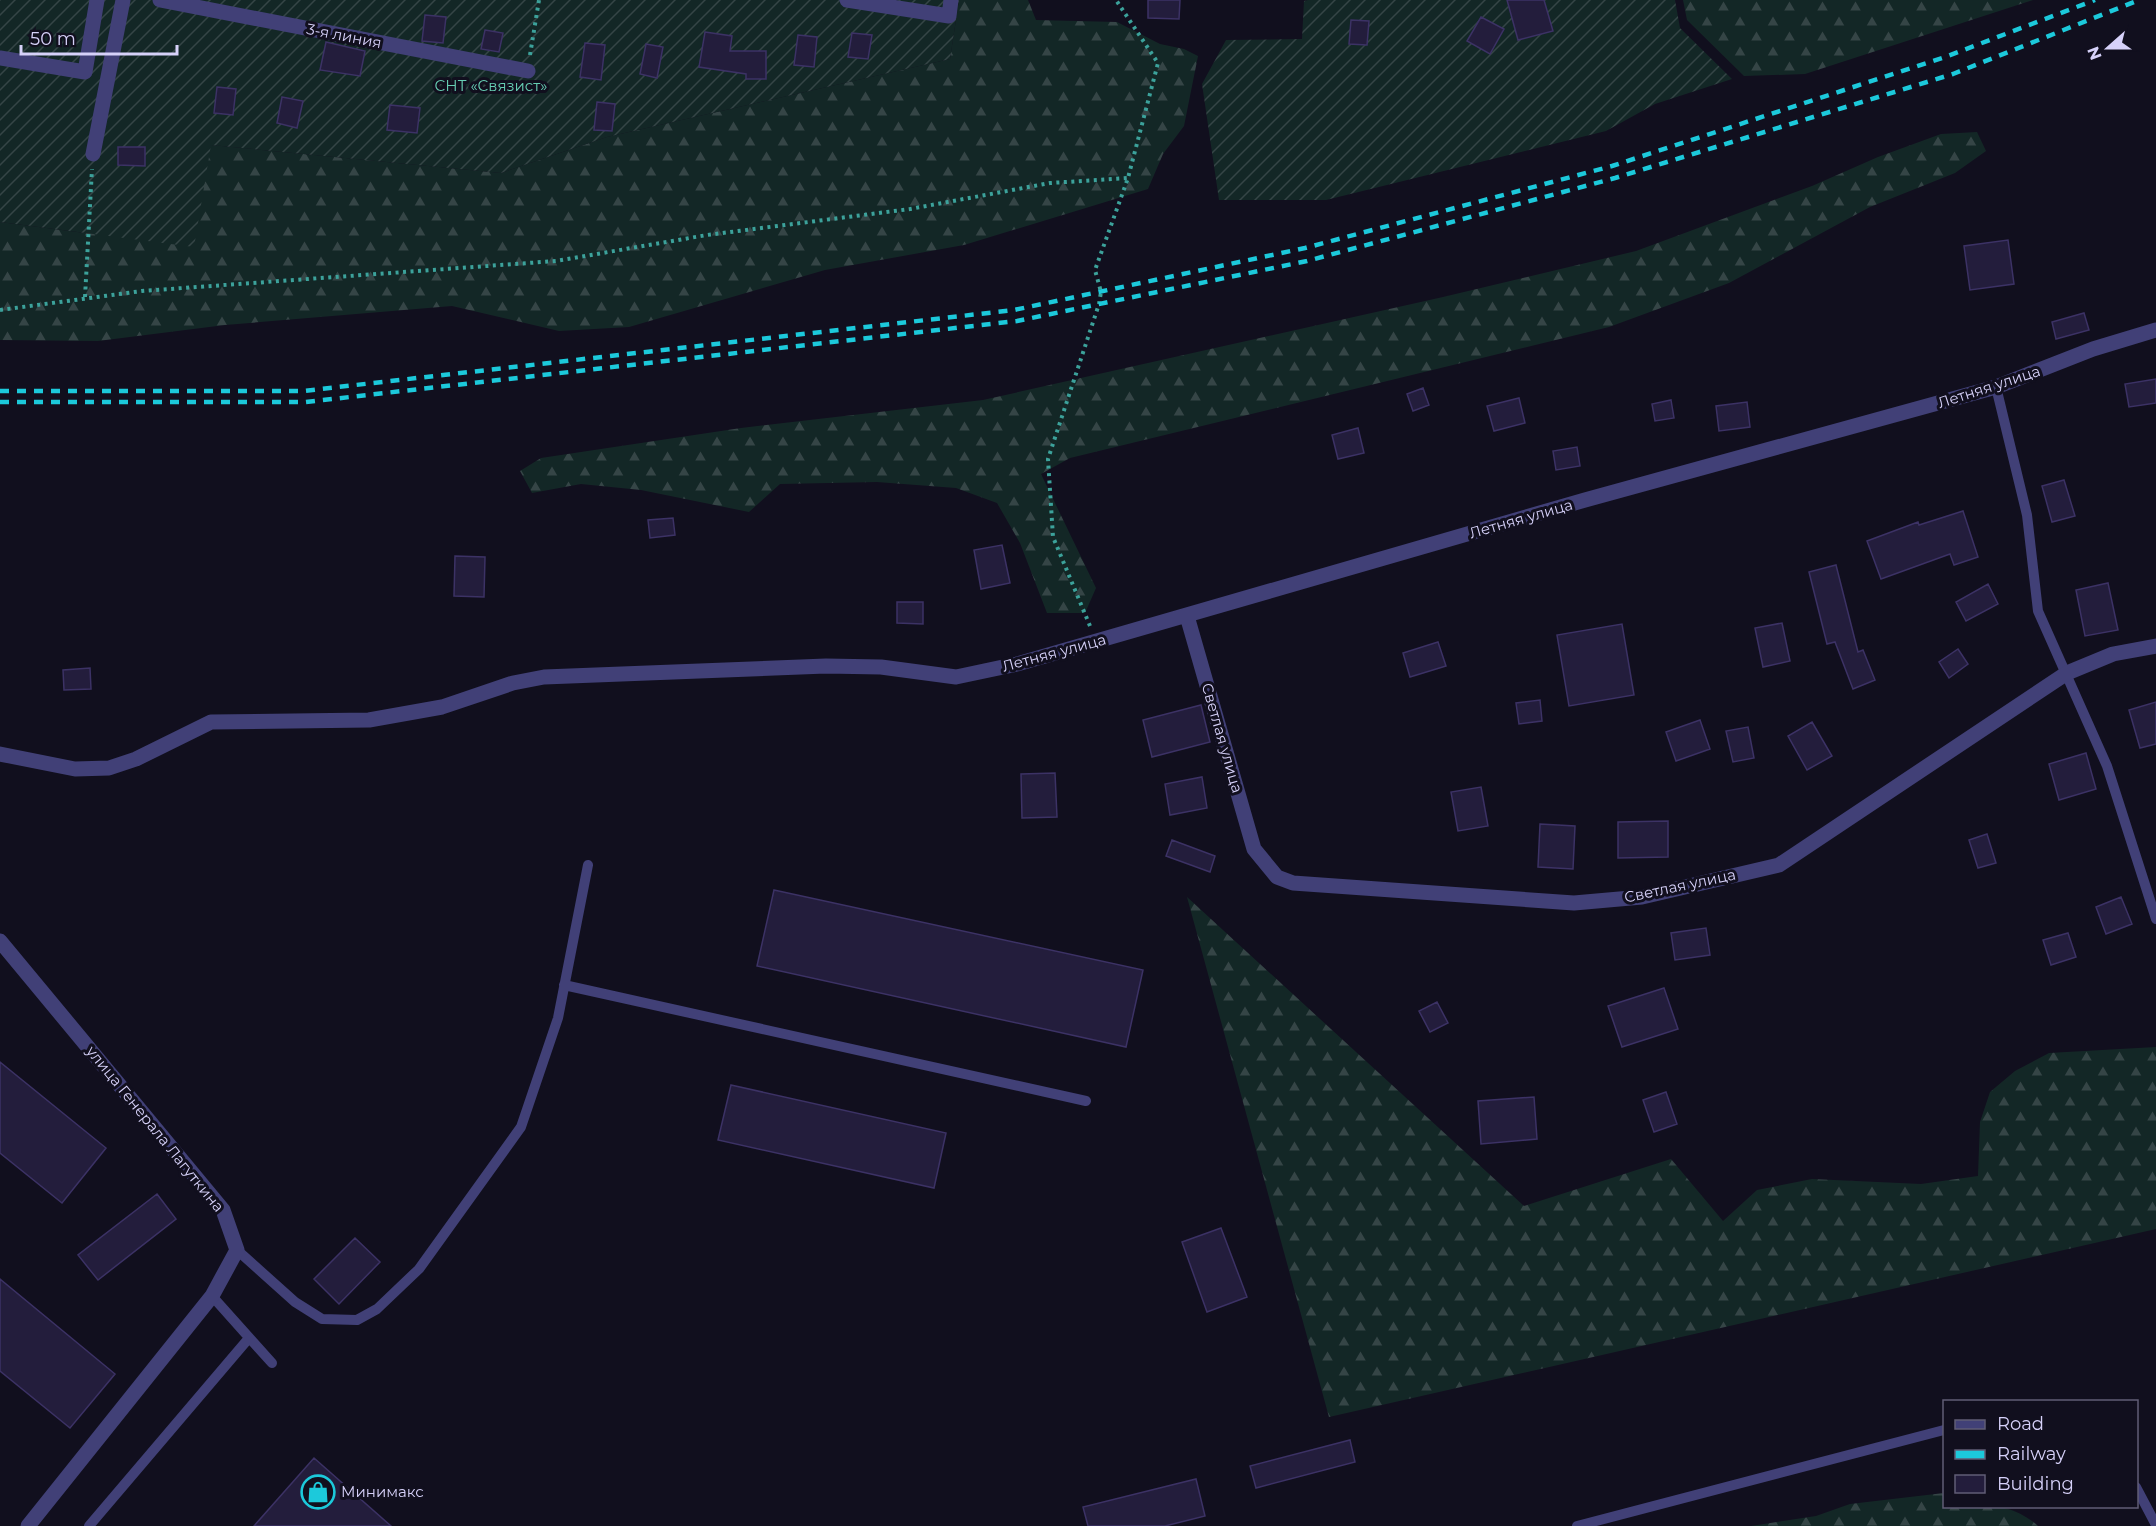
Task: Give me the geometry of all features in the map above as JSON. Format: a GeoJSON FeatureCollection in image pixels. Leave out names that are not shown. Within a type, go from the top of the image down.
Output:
{"type":"FeatureCollection","features":[{"type":"Feature","properties":{"kind":"street"},"geometry":{"type":"LineString","coordinates":[[0,58],[85,72],[97,0]]}},
{"type":"Feature","properties":{"kind":"street"},"geometry":{"type":"LineString","coordinates":[[93,154],[123,0]]}},
{"type":"Feature","properties":{"kind":"street","name":"3-я линия"},"geometry":{"type":"LineString","coordinates":[[160,0],[528,71]]}},
{"type":"Feature","properties":{"kind":"street"},"geometry":{"type":"LineString","coordinates":[[847,0],[949,16],[951,0]]}},
{"type":"Feature","properties":{"kind":"street","name":"Летняя улица"},"geometry":{"type":"LineString","coordinates":[[0,754],[75,769],[109,768],[136,759],[212,722],[369,720],[442,707],[513,683],[544,677],[826,666],[881,667],[956,677],[1017,664],[1097,642],[1585,500],[1996,387],[2093,349],[2156,330]]}},
{"type":"Feature","properties":{"kind":"street","name":"Светлая улица"},"geometry":{"type":"LineString","coordinates":[[1187,616],[1254,849],[1277,877],[1293,883],[1574,903],[1642,897],[1779,865],[2067,673],[2113,654],[2156,646]]}},
{"type":"Feature","properties":{"kind":"street","name":"улица Генерала Лагуткина"},"geometry":{"type":"LineString","coordinates":[[0,941],[223,1210],[237,1250]]}},
{"type":"Feature","properties":{"kind":"street"},"geometry":{"type":"LineString","coordinates":[[28,1526],[212,1296],[237,1250]]}},
{"type":"Feature","properties":{"kind":"lane"},"geometry":{"type":"LineString","coordinates":[[1996,387],[2027,515],[2038,611],[2107,766],[2156,919]]}},
{"type":"Feature","properties":{"kind":"lane"},"geometry":{"type":"LineString","coordinates":[[237,1250],[295,1302],[322,1318],[357,1320],[377,1309],[419,1269],[521,1127],[558,1018],[588,865]]}},
{"type":"Feature","properties":{"kind":"lane"},"geometry":{"type":"LineString","coordinates":[[564,985],[1086,1101]]}},
{"type":"Feature","properties":{"kind":"lane"},"geometry":{"type":"LineString","coordinates":[[212,1296],[272,1363]]}},
{"type":"Feature","properties":{"kind":"lane"},"geometry":{"type":"LineString","coordinates":[[88,1526],[249,1338]]}},
{"type":"Feature","properties":{"kind":"lane"},"geometry":{"type":"LineString","coordinates":[[1577,1526],[1943,1430]]}},
{"type":"Feature","properties":{"kind":"lane"},"geometry":{"type":"LineString","coordinates":[[2138,1491],[2156,1525]]}},
{"type":"Feature","properties":{"kind":"path"},"geometry":{"type":"LineString","coordinates":[[528,71],[539,0]]}},
{"type":"Feature","properties":{"kind":"path"},"geometry":{"type":"LineString","coordinates":[[1097,642],[1053,537],[1048,459],[1099,304],[1101,292],[1095,270],[1128,178],[1158,63],[1116,0]]}},
{"type":"Feature","properties":{"kind":"path"},"geometry":{"type":"LineString","coordinates":[[85,297],[93,154]]}},
{"type":"Feature","properties":{"kind":"path"},"geometry":{"type":"LineString","coordinates":[[0,310],[85,297],[556,261],[707,235],[910,209],[1050,183],[1128,178]]}},
{"type":"Feature","properties":{"kind":"green space","name":"СНТ «Связист»"},"geometry":{"type":"Polygon","coordinates":[[[0,0],[959,0],[950,59],[607,137],[501,173],[211,145],[194,247],[0,222],[0,0]]]}},
{"type":"Feature","properties":{"kind":"green space"},"geometry":{"type":"Polygon","coordinates":[[[959,0],[1028,0],[1036,20],[1117,22],[1160,44],[1184,49],[1198,56],[1184,126],[1163,154],[1148,189],[964,245],[825,270],[629,327],[559,331],[452,306],[225,325],[98,341],[0,340],[0,222],[85,233],[211,145],[501,173],[607,137],[950,59],[959,0]]]}},
{"type":"Feature","properties":{"kind":"green space"},"geometry":{"type":"Polygon","coordinates":[[[1675,0],[1680,28],[1732,79],[1655,104],[1606,131],[1326,200],[1219,200],[1202,84],[1226,40],[1302,39],[1304,1],[1675,0]]]}},
{"type":"Feature","properties":{"kind":"green space"},"geometry":{"type":"Polygon","coordinates":[[[1683,0],[2033,0],[1805,74],[1744,76],[1687,20],[1683,0]]]}},
{"type":"Feature","properties":{"kind":"green space"},"geometry":{"type":"Polygon","coordinates":[[[1977,132],[1986,151],[1955,173],[1870,207],[1729,283],[1609,327],[1070,458],[1041,474],[1096,588],[1085,613],[1047,613],[1020,543],[997,503],[956,488],[877,482],[780,484],[749,512],[641,490],[581,484],[532,493],[520,471],[541,458],[741,428],[983,400],[1443,297],[1636,251],[1812,186],[1878,157],[1941,134],[1977,132]]]}},
{"type":"Feature","properties":{"kind":"green space"},"geometry":{"type":"Polygon","coordinates":[[[1187,897],[1524,1206],[1671,1159],[1723,1221],[1757,1190],[1812,1179],[1921,1184],[1978,1176],[1980,1122],[1990,1092],[2015,1071],[2049,1053],[2156,1047],[2156,1229],[1329,1417],[1187,897]]]}},
{"type":"Feature","properties":{"kind":"green space"},"geometry":{"type":"Polygon","coordinates":[[[1943,1493],[1943,1508],[2006,1508],[2038,1526],[1751,1526],[1816,1516],[1850,1504],[1943,1493]]]}},
{"type":"Feature","properties":{"kind":"building"},"geometry":{"type":"Polygon","coordinates":[[[1148,0],[1180,0],[1179,19],[1148,18],[1148,0]]]}},
{"type":"Feature","properties":{"kind":"building"},"geometry":{"type":"Polygon","coordinates":[[[1507,0],[1544,0],[1553,31],[1518,40],[1507,0]]]}},
{"type":"Feature","properties":{"kind":"building"},"geometry":{"type":"Polygon","coordinates":[[[425,15],[446,17],[443,43],[422,41],[425,15]]]}},
{"type":"Feature","properties":{"kind":"building"},"geometry":{"type":"Polygon","coordinates":[[[1481,17],[1504,29],[1490,54],[1467,41],[1481,17]]]}},
{"type":"Feature","properties":{"kind":"building"},"geometry":{"type":"Polygon","coordinates":[[[1351,20],[1369,21],[1367,45],[1349,44],[1351,20]]]}},
{"type":"Feature","properties":{"kind":"building"},"geometry":{"type":"Polygon","coordinates":[[[485,30],[503,33],[499,52],[481,49],[485,30]]]}},
{"type":"Feature","properties":{"kind":"building"},"geometry":{"type":"Polygon","coordinates":[[[705,32],[732,36],[730,51],[766,51],[766,79],[746,79],[746,74],[699,67],[705,32]]]}},
{"type":"Feature","properties":{"kind":"building"},"geometry":{"type":"Polygon","coordinates":[[[852,33],[872,35],[868,59],[848,57],[852,33]]]}},
{"type":"Feature","properties":{"kind":"building"},"geometry":{"type":"Polygon","coordinates":[[[798,35],[817,37],[814,67],[794,65],[798,35]]]}},
{"type":"Feature","properties":{"kind":"building"},"geometry":{"type":"Polygon","coordinates":[[[326,42],[365,51],[360,76],[320,70],[326,42]]]}},
{"type":"Feature","properties":{"kind":"building"},"geometry":{"type":"Polygon","coordinates":[[[585,43],[605,45],[601,80],[580,77],[585,43]]]}},
{"type":"Feature","properties":{"kind":"building"},"geometry":{"type":"Polygon","coordinates":[[[646,44],[663,47],[657,78],[640,74],[646,44]]]}},
{"type":"Feature","properties":{"kind":"building"},"geometry":{"type":"Polygon","coordinates":[[[217,87],[236,89],[233,115],[214,113],[217,87]]]}},
{"type":"Feature","properties":{"kind":"building"},"geometry":{"type":"Polygon","coordinates":[[[282,97],[303,101],[297,128],[277,123],[282,97]]]}},
{"type":"Feature","properties":{"kind":"building"},"geometry":{"type":"Polygon","coordinates":[[[597,102],[615,104],[612,131],[594,130],[597,102]]]}},
{"type":"Feature","properties":{"kind":"building"},"geometry":{"type":"Polygon","coordinates":[[[390,105],[420,108],[417,133],[387,130],[390,105]]]}},
{"type":"Feature","properties":{"kind":"building"},"geometry":{"type":"Polygon","coordinates":[[[118,147],[145,147],[145,166],[118,165],[118,147]]]}},
{"type":"Feature","properties":{"kind":"building"},"geometry":{"type":"Polygon","coordinates":[[[2008,240],[2014,284],[1970,290],[1964,246],[2008,240]]]}},
{"type":"Feature","properties":{"kind":"building"},"geometry":{"type":"Polygon","coordinates":[[[2084,313],[2089,330],[2056,339],[2052,322],[2084,313]]]}},
{"type":"Feature","properties":{"kind":"building"},"geometry":{"type":"Polygon","coordinates":[[[2156,379],[2156,403],[2129,407],[2125,384],[2156,379]]]}},
{"type":"Feature","properties":{"kind":"building"},"geometry":{"type":"Polygon","coordinates":[[[1423,388],[1429,405],[1413,411],[1407,394],[1423,388]]]}},
{"type":"Feature","properties":{"kind":"building"},"geometry":{"type":"Polygon","coordinates":[[[1519,398],[1525,423],[1494,431],[1487,406],[1519,398]]]}},
{"type":"Feature","properties":{"kind":"building"},"geometry":{"type":"Polygon","coordinates":[[[1671,400],[1674,418],[1655,421],[1652,404],[1671,400]]]}},
{"type":"Feature","properties":{"kind":"building"},"geometry":{"type":"Polygon","coordinates":[[[1747,402],[1750,427],[1719,431],[1716,406],[1747,402]]]}},
{"type":"Feature","properties":{"kind":"building"},"geometry":{"type":"Polygon","coordinates":[[[1358,428],[1364,453],[1338,459],[1332,435],[1358,428]]]}},
{"type":"Feature","properties":{"kind":"building"},"geometry":{"type":"Polygon","coordinates":[[[1577,447],[1580,466],[1556,470],[1553,451],[1577,447]]]}},
{"type":"Feature","properties":{"kind":"building"},"geometry":{"type":"Polygon","coordinates":[[[2064,480],[2075,516],[2052,522],[2042,486],[2064,480]]]}},
{"type":"Feature","properties":{"kind":"building"},"geometry":{"type":"Polygon","coordinates":[[[1963,511],[1978,557],[1954,565],[1950,554],[1881,579],[1867,541],[1918,522],[1919,525],[1963,511]]]}},
{"type":"Feature","properties":{"kind":"building"},"geometry":{"type":"Polygon","coordinates":[[[673,518],[675,535],[650,538],[648,520],[673,518]]]}},
{"type":"Feature","properties":{"kind":"building"},"geometry":{"type":"Polygon","coordinates":[[[1002,545],[1010,583],[981,589],[974,550],[1002,545]]]}},
{"type":"Feature","properties":{"kind":"building"},"geometry":{"type":"Polygon","coordinates":[[[455,556],[485,557],[484,597],[454,596],[455,556]]]}},
{"type":"Feature","properties":{"kind":"building"},"geometry":{"type":"Polygon","coordinates":[[[1836,565],[1858,652],[1863,650],[1875,680],[1853,689],[1835,642],[1827,644],[1809,572],[1836,565]]]}},
{"type":"Feature","properties":{"kind":"building"},"geometry":{"type":"Polygon","coordinates":[[[2108,583],[2118,630],[2085,636],[2076,590],[2108,583]]]}},
{"type":"Feature","properties":{"kind":"building"},"geometry":{"type":"Polygon","coordinates":[[[1988,584],[1998,604],[1966,621],[1956,602],[1988,584]]]}},
{"type":"Feature","properties":{"kind":"building"},"geometry":{"type":"Polygon","coordinates":[[[897,602],[923,602],[923,624],[897,623],[897,602]]]}},
{"type":"Feature","properties":{"kind":"building"},"geometry":{"type":"Polygon","coordinates":[[[1782,623],[1790,661],[1763,667],[1755,628],[1782,623]]]}},
{"type":"Feature","properties":{"kind":"building"},"geometry":{"type":"Polygon","coordinates":[[[1622,624],[1634,695],[1569,706],[1557,635],[1622,624]]]}},
{"type":"Feature","properties":{"kind":"building"},"geometry":{"type":"Polygon","coordinates":[[[1438,642],[1446,666],[1410,677],[1403,653],[1438,642]]]}},
{"type":"Feature","properties":{"kind":"building"},"geometry":{"type":"Polygon","coordinates":[[[1958,649],[1968,664],[1949,678],[1939,662],[1958,649]]]}},
{"type":"Feature","properties":{"kind":"building"},"geometry":{"type":"Polygon","coordinates":[[[90,668],[91,689],[64,690],[63,670],[90,668]]]}},
{"type":"Feature","properties":{"kind":"building"},"geometry":{"type":"Polygon","coordinates":[[[1540,700],[1542,721],[1519,724],[1516,703],[1540,700]]]}},
{"type":"Feature","properties":{"kind":"building"},"geometry":{"type":"Polygon","coordinates":[[[2156,702],[2156,744],[2140,748],[2129,710],[2156,702]]]}},
{"type":"Feature","properties":{"kind":"building"},"geometry":{"type":"Polygon","coordinates":[[[1201,705],[1210,742],[1152,757],[1143,720],[1201,705]]]}},
{"type":"Feature","properties":{"kind":"building"},"geometry":{"type":"Polygon","coordinates":[[[1700,720],[1710,749],[1676,761],[1666,732],[1700,720]]]}},
{"type":"Feature","properties":{"kind":"building"},"geometry":{"type":"Polygon","coordinates":[[[1812,722],[1832,756],[1807,770],[1788,736],[1812,722]]]}},
{"type":"Feature","properties":{"kind":"building"},"geometry":{"type":"Polygon","coordinates":[[[1748,727],[1754,758],[1733,762],[1726,731],[1748,727]]]}},
{"type":"Feature","properties":{"kind":"building"},"geometry":{"type":"Polygon","coordinates":[[[2086,753],[2096,789],[2059,800],[2049,764],[2086,753]]]}},
{"type":"Feature","properties":{"kind":"building"},"geometry":{"type":"Polygon","coordinates":[[[1055,773],[1057,817],[1022,818],[1021,774],[1055,773]]]}},
{"type":"Feature","properties":{"kind":"building"},"geometry":{"type":"Polygon","coordinates":[[[1202,777],[1207,808],[1170,815],[1165,784],[1202,777]]]}},
{"type":"Feature","properties":{"kind":"building"},"geometry":{"type":"Polygon","coordinates":[[[1481,787],[1488,826],[1458,831],[1451,792],[1481,787]]]}},
{"type":"Feature","properties":{"kind":"building"},"geometry":{"type":"Polygon","coordinates":[[[1668,821],[1668,857],[1618,858],[1618,822],[1668,821]]]}},
{"type":"Feature","properties":{"kind":"building"},"geometry":{"type":"Polygon","coordinates":[[[1540,824],[1575,826],[1573,869],[1538,867],[1540,824]]]}},
{"type":"Feature","properties":{"kind":"building"},"geometry":{"type":"Polygon","coordinates":[[[1987,834],[1996,863],[1978,868],[1969,840],[1987,834]]]}},
{"type":"Feature","properties":{"kind":"building"},"geometry":{"type":"Polygon","coordinates":[[[1172,840],[1215,856],[1210,872],[1166,856],[1172,840]]]}},
{"type":"Feature","properties":{"kind":"building"},"geometry":{"type":"Polygon","coordinates":[[[774,890],[1143,970],[1126,1047],[757,966],[774,890]]]}},
{"type":"Feature","properties":{"kind":"building"},"geometry":{"type":"Polygon","coordinates":[[[2121,897],[2132,924],[2106,934],[2096,907],[2121,897]]]}},
{"type":"Feature","properties":{"kind":"building"},"geometry":{"type":"Polygon","coordinates":[[[1706,928],[1710,955],[1675,960],[1671,933],[1706,928]]]}},
{"type":"Feature","properties":{"kind":"building"},"geometry":{"type":"Polygon","coordinates":[[[2068,933],[2076,957],[2051,965],[2043,940],[2068,933]]]}},
{"type":"Feature","properties":{"kind":"building"},"geometry":{"type":"Polygon","coordinates":[[[1664,988],[1678,1029],[1622,1047],[1608,1006],[1664,988]]]}},
{"type":"Feature","properties":{"kind":"building"},"geometry":{"type":"Polygon","coordinates":[[[1437,1002],[1448,1023],[1430,1032],[1419,1011],[1437,1002]]]}},
{"type":"Feature","properties":{"kind":"building"},"geometry":{"type":"Polygon","coordinates":[[[0,1062],[106,1148],[62,1203],[0,1153],[0,1062]]]}},
{"type":"Feature","properties":{"kind":"building"},"geometry":{"type":"Polygon","coordinates":[[[731,1085],[946,1133],[934,1188],[718,1140],[731,1085]]]}},
{"type":"Feature","properties":{"kind":"building"},"geometry":{"type":"Polygon","coordinates":[[[1666,1092],[1677,1124],[1654,1132],[1643,1100],[1666,1092]]]}},
{"type":"Feature","properties":{"kind":"building"},"geometry":{"type":"Polygon","coordinates":[[[1534,1097],[1537,1139],[1481,1144],[1478,1101],[1534,1097]]]}},
{"type":"Feature","properties":{"kind":"building"},"geometry":{"type":"Polygon","coordinates":[[[157,1194],[176,1219],[98,1280],[78,1255],[157,1194]]]}},
{"type":"Feature","properties":{"kind":"building"},"geometry":{"type":"Polygon","coordinates":[[[1221,1228],[1247,1297],[1207,1312],[1182,1242],[1221,1228]]]}},
{"type":"Feature","properties":{"kind":"building"},"geometry":{"type":"Polygon","coordinates":[[[355,1238],[380,1262],[339,1304],[314,1279],[355,1238]]]}},
{"type":"Feature","properties":{"kind":"building"},"geometry":{"type":"Polygon","coordinates":[[[0,1279],[115,1374],[70,1428],[0,1371],[0,1279]]]}},
{"type":"Feature","properties":{"kind":"building"},"geometry":{"type":"Polygon","coordinates":[[[1350,1440],[1355,1462],[1256,1488],[1250,1466],[1350,1440]]]}},
{"type":"Feature","properties":{"kind":"building","name":"Минимакс"},"geometry":{"type":"Polygon","coordinates":[[[314,1458],[391,1526],[254,1526],[314,1458]]]}},
{"type":"Feature","properties":{"kind":"building"},"geometry":{"type":"Polygon","coordinates":[[[1196,1479],[1205,1516],[1165,1526],[1088,1526],[1083,1507],[1196,1479]]]}},
{"type":"Feature","properties":{"kind":"railway"},"geometry":{"type":"LineString","coordinates":[[0,391],[303,391],[1014,310],[1305,248],[1612,166],[1945,57],[2095,0]]}},
{"type":"Feature","properties":{"kind":"railway"},"geometry":{"type":"LineString","coordinates":[[0,402],[306,402],[1017,321],[1307,261],[1615,178],[1953,74],[2139,0]]}},
{"type":"Feature","properties":{"kind":"place","name":"Минимакс"},"geometry":{"type":"Point","coordinates":[318,1492]}}]}
